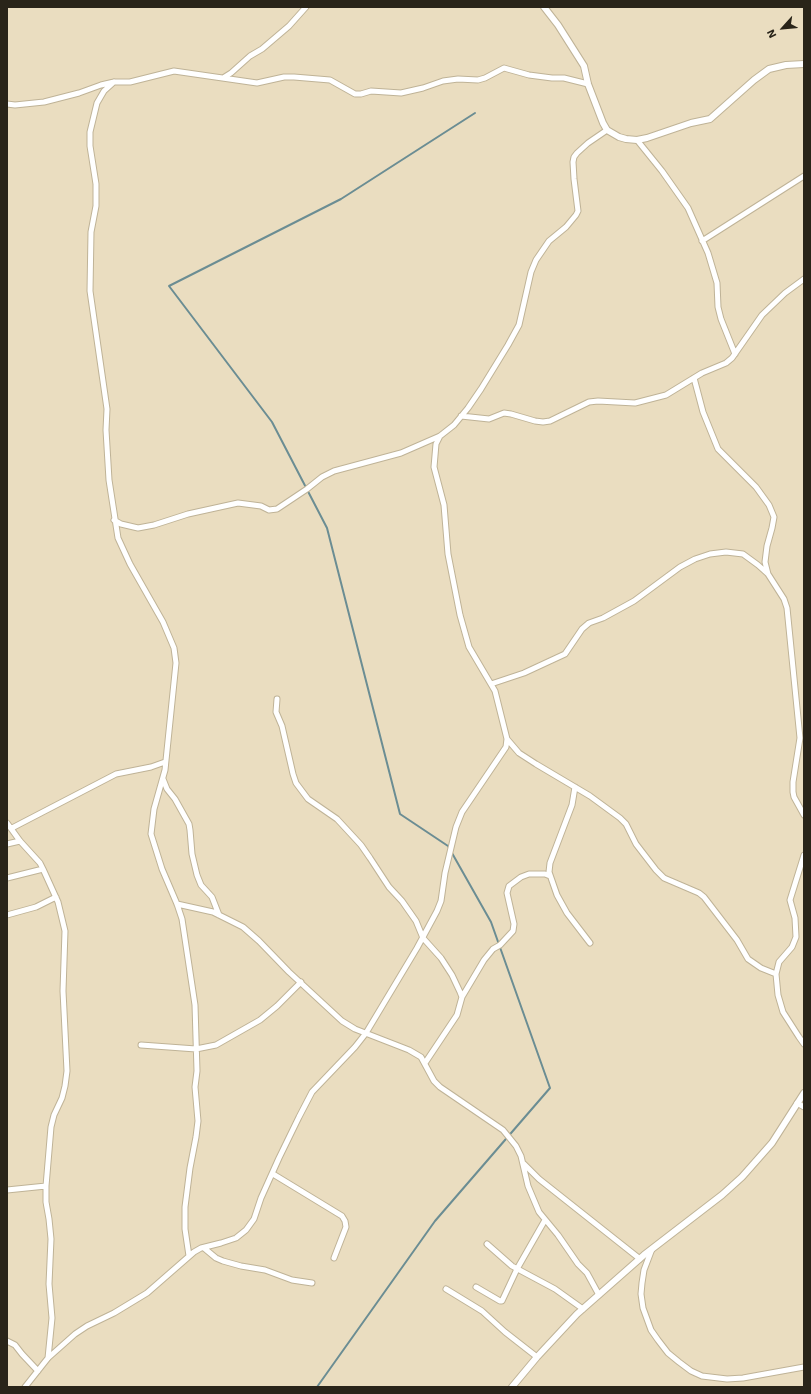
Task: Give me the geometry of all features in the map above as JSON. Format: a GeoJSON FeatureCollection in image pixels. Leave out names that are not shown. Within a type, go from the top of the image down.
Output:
{"type":"FeatureCollection","features":[{"type":"Feature","properties":{"kind":"street"},"geometry":{"type":"LineString","coordinates":[[223,78],[231,74],[250,56],[262,49],[290,26],[306,7]]}},
{"type":"Feature","properties":{"kind":"street"},"geometry":{"type":"LineString","coordinates":[[544,7],[575,50],[584,66],[588,84],[607,130],[619,137],[636,140],[648,138],[691,123],[710,119],[754,80],[769,69],[786,65],[804,64]]}},
{"type":"Feature","properties":{"kind":"street"},"geometry":{"type":"LineString","coordinates":[[7,104],[15,105],[44,102],[79,93],[101,85],[114,82],[130,82],[174,71],[257,83],[284,77],[304,77],[330,80],[355,94],[372,91],[401,93],[443,81],[458,79],[478,80],[504,68],[529,75],[564,78],[588,84]]}},
{"type":"Feature","properties":{"kind":"street"},"geometry":{"type":"LineString","coordinates":[[114,82],[104,90],[97,103],[90,132],[90,146],[96,184],[96,206],[91,232],[90,291],[107,409],[106,430],[109,480],[118,538],[127,558],[162,622],[174,648],[176,663],[163,778],[154,809],[151,834],[157,855],[177,904],[185,932],[195,1005],[195,1087],[198,1121],[185,1207],[185,1228],[189,1256]]}},
{"type":"Feature","properties":{"kind":"street"},"geometry":{"type":"LineString","coordinates":[[114,520],[121,524],[138,528],[154,526],[188,514],[238,503],[261,506],[269,510],[277,509],[322,477],[334,471],[401,453],[440,436],[454,425],[481,389],[519,325],[531,272],[536,260],[549,241],[566,227],[576,215],[578,206],[574,179],[574,157],[588,143],[607,130]]}},
{"type":"Feature","properties":{"kind":"street"},"geometry":{"type":"LineString","coordinates":[[636,140],[662,171],[688,208],[708,253],[717,283],[718,307],[735,354]]}},
{"type":"Feature","properties":{"kind":"street"},"geometry":{"type":"LineString","coordinates":[[702,241],[804,176]]}},
{"type":"Feature","properties":{"kind":"street"},"geometry":{"type":"LineString","coordinates":[[461,416],[489,419],[504,413],[535,421],[550,421],[589,402],[635,403],[671,392],[732,358],[762,315],[785,293],[804,279]]}},
{"type":"Feature","properties":{"kind":"street"},"geometry":{"type":"LineString","coordinates":[[694,378],[703,412],[718,448],[756,487],[769,505],[774,517],[765,562],[768,574]]}},
{"type":"Feature","properties":{"kind":"street"},"geometry":{"type":"LineString","coordinates":[[25,1387],[48,1358],[75,1334],[147,1293],[198,1249],[236,1238],[246,1230],[254,1218],[261,1198],[298,1117],[312,1092],[355,1047],[366,1033],[423,938],[441,901],[447,861],[456,827],[462,812],[506,747],[507,739],[495,691],[469,647],[458,609],[448,554],[444,505],[434,467],[436,444],[440,436]]}},
{"type":"Feature","properties":{"kind":"street"},"geometry":{"type":"LineString","coordinates":[[491,684],[524,673],[564,654],[582,629],[589,623],[603,618],[634,602],[680,567],[695,559],[710,554],[726,552],[743,554],[758,564],[768,574],[784,599],[787,608],[800,738],[793,782],[793,792],[794,797],[804,814]]}},
{"type":"Feature","properties":{"kind":"street"},"geometry":{"type":"LineString","coordinates":[[277,699],[276,712],[282,726],[296,783],[308,799],[337,819],[361,845],[388,888],[402,902],[416,921],[423,938],[441,958],[452,975],[462,997]]}},
{"type":"Feature","properties":{"kind":"street"},"geometry":{"type":"LineString","coordinates":[[507,739],[520,753],[590,796],[623,821],[636,844],[656,870],[664,878],[699,893],[704,897],[737,940],[744,954],[753,963],[776,974]]}},
{"type":"Feature","properties":{"kind":"street"},"geometry":{"type":"LineString","coordinates":[[12,828],[116,774],[165,762]]}},
{"type":"Feature","properties":{"kind":"street"},"geometry":{"type":"LineString","coordinates":[[163,778],[167,788],[175,799],[189,825],[192,854],[199,881],[202,887],[212,897],[220,915]]}},
{"type":"Feature","properties":{"kind":"street"},"geometry":{"type":"LineString","coordinates":[[575,787],[572,804],[549,868],[550,876],[557,895],[566,914],[590,943]]}},
{"type":"Feature","properties":{"kind":"street"},"geometry":{"type":"LineString","coordinates":[[7,823],[44,869],[56,897],[65,930],[63,991],[67,1071],[64,1092],[54,1115],[46,1186],[46,1202],[51,1239],[49,1284],[52,1318],[48,1358]]}},
{"type":"Feature","properties":{"kind":"street"},"geometry":{"type":"LineString","coordinates":[[7,844],[20,841]]}},
{"type":"Feature","properties":{"kind":"street"},"geometry":{"type":"LineString","coordinates":[[804,855],[790,900],[795,918],[796,937],[792,947],[779,962],[776,974],[778,995],[783,1012],[804,1044]]}},
{"type":"Feature","properties":{"kind":"street"},"geometry":{"type":"LineString","coordinates":[[7,878],[44,869]]}},
{"type":"Feature","properties":{"kind":"street"},"geometry":{"type":"LineString","coordinates":[[425,1063],[457,1015],[462,997],[484,960],[493,949],[500,945],[513,931],[514,924],[507,893],[509,886],[521,877],[529,874],[545,874],[550,876]]}},
{"type":"Feature","properties":{"kind":"street"},"geometry":{"type":"LineString","coordinates":[[7,916],[36,907],[56,897]]}},
{"type":"Feature","properties":{"kind":"street"},"geometry":{"type":"LineString","coordinates":[[177,904],[220,915],[247,930],[342,1021],[355,1029],[408,1050],[421,1057],[434,1081],[440,1087],[490,1121],[509,1136],[516,1146],[524,1164],[530,1190],[539,1212],[558,1235],[578,1264],[587,1273],[600,1295]]}},
{"type":"Feature","properties":{"kind":"street"},"geometry":{"type":"LineString","coordinates":[[141,1045],[196,1049],[216,1045],[260,1020],[277,1006],[301,982]]}},
{"type":"Feature","properties":{"kind":"street"},"geometry":{"type":"LineString","coordinates":[[512,1387],[537,1357],[583,1309],[640,1259],[722,1195],[743,1176],[772,1143],[804,1093]]}},
{"type":"Feature","properties":{"kind":"street"},"geometry":{"type":"LineString","coordinates":[[797,1104],[804,1107]]}},
{"type":"Feature","properties":{"kind":"street"},"geometry":{"type":"LineString","coordinates":[[524,1164],[539,1179],[640,1259]]}},
{"type":"Feature","properties":{"kind":"street"},"geometry":{"type":"LineString","coordinates":[[272,1174],[342,1216],[346,1227],[334,1258]]}},
{"type":"Feature","properties":{"kind":"street"},"geometry":{"type":"LineString","coordinates":[[7,1190],[46,1186]]}},
{"type":"Feature","properties":{"kind":"street"},"geometry":{"type":"LineString","coordinates":[[476,1287],[502,1301],[517,1269],[535,1240],[545,1220]]}},
{"type":"Feature","properties":{"kind":"street"},"geometry":{"type":"LineString","coordinates":[[487,1244],[517,1269],[555,1289],[583,1309]]}},
{"type":"Feature","properties":{"kind":"street"},"geometry":{"type":"LineString","coordinates":[[204,1248],[216,1258],[223,1261],[265,1270],[292,1280],[312,1283]]}},
{"type":"Feature","properties":{"kind":"street"},"geometry":{"type":"LineString","coordinates":[[652,1250],[644,1270],[641,1294],[643,1308],[651,1330],[668,1353],[679,1362],[702,1376],[727,1379],[743,1378],[804,1367]]}},
{"type":"Feature","properties":{"kind":"street"},"geometry":{"type":"LineString","coordinates":[[446,1289],[482,1311],[505,1332],[537,1357]]}},
{"type":"Feature","properties":{"kind":"street"},"geometry":{"type":"LineString","coordinates":[[7,1341],[15,1345],[38,1371]]}},
{"type":"Feature","properties":{"kind":"waterway"},"geometry":{"type":"LineString","coordinates":[[317,1387],[435,1221],[550,1088],[491,922],[448,846],[400,814],[327,528],[272,422],[169,286],[341,199],[475,113]]}}]}
